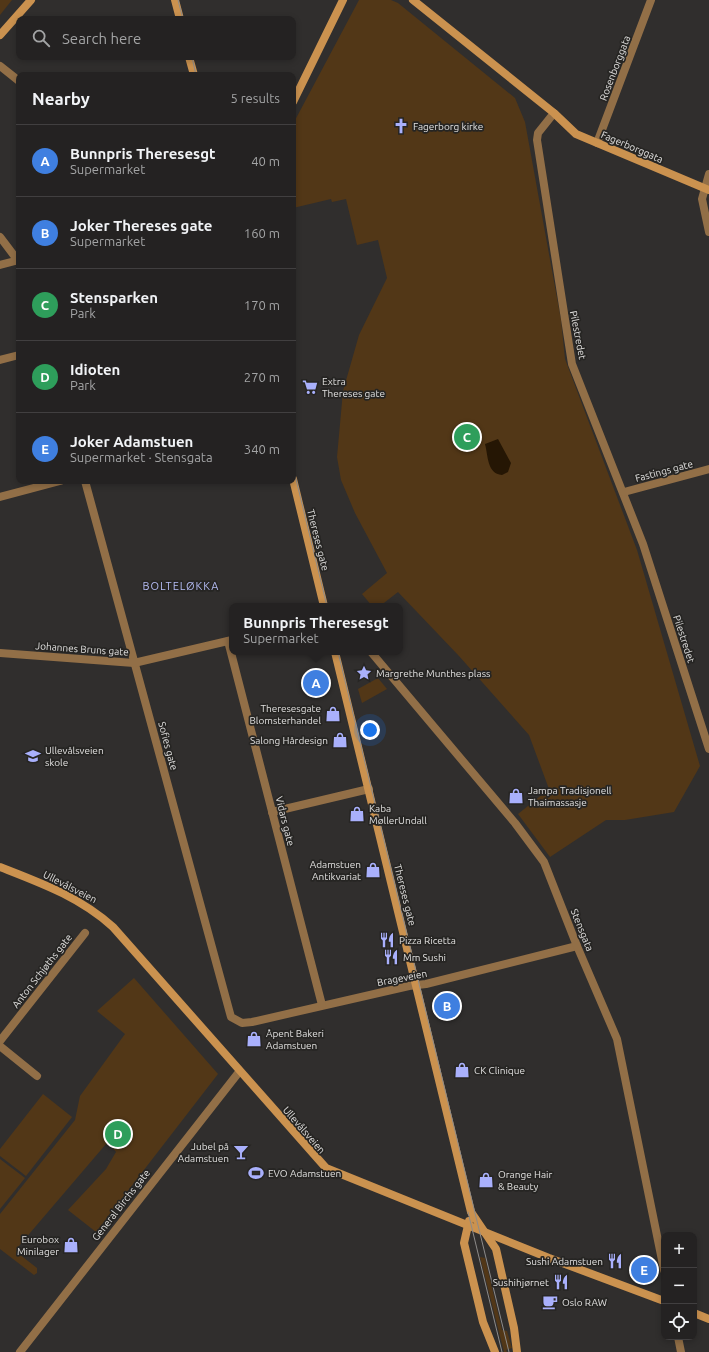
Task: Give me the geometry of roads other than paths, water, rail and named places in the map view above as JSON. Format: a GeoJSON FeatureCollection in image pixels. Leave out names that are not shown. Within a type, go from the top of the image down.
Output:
{"type":"FeatureCollection","features":[{"type":"Feature","properties":{"kind":"street"},"geometry":{"type":"LineString","coordinates":[[17,16],[31,0]]}},
{"type":"Feature","properties":{"kind":"street"},"geometry":{"type":"LineString","coordinates":[[175,0],[179,16]]}},
{"type":"Feature","properties":{"kind":"street"},"geometry":{"type":"LineString","coordinates":[[296,96],[343,0]]}},
{"type":"Feature","properties":{"kind":"street"},"geometry":{"type":"LineString","coordinates":[[413,0],[554,113]]}},
{"type":"Feature","properties":{"kind":"street","name":"Rosenborggata"},"geometry":{"type":"LineString","coordinates":[[597,143],[651,0]]}},
{"type":"Feature","properties":{"kind":"street"},"geometry":{"type":"LineString","coordinates":[[0,35],[16,17]]}},
{"type":"Feature","properties":{"kind":"street"},"geometry":{"type":"LineString","coordinates":[[190,60],[193,72]]}},
{"type":"Feature","properties":{"kind":"street"},"geometry":{"type":"LineString","coordinates":[[0,66],[16,79]]}},
{"type":"Feature","properties":{"kind":"street","name":"Fagerborggata"},"geometry":{"type":"LineString","coordinates":[[554,113],[576,134],[706,189]]}},
{"type":"Feature","properties":{"kind":"street","name":"Pilestredet"},"geometry":{"type":"LineString","coordinates":[[554,113],[538,133],[537,140],[569,352],[643,544],[709,749]]}},
{"type":"Feature","properties":{"kind":"street"},"geometry":{"type":"LineString","coordinates":[[709,174],[702,199],[703,210],[709,232]]}},
{"type":"Feature","properties":{"kind":"street"},"geometry":{"type":"LineString","coordinates":[[0,237],[16,257]]}},
{"type":"Feature","properties":{"kind":"street"},"geometry":{"type":"LineString","coordinates":[[0,265],[16,262]]}},
{"type":"Feature","properties":{"kind":"street"},"geometry":{"type":"LineString","coordinates":[[0,360],[16,356]]}},
{"type":"Feature","properties":{"kind":"street","name":"Fastings gate"},"geometry":{"type":"LineString","coordinates":[[624,492],[709,469]]}},
{"type":"Feature","properties":{"kind":"street"},"geometry":{"type":"LineString","coordinates":[[0,497],[49,484]]}},
{"type":"Feature","properties":{"kind":"street","name":"Sofies gate"},"geometry":{"type":"LineString","coordinates":[[85,484],[231,1017]]}},
{"type":"Feature","properties":{"kind":"street","name":"Thereses gate"},"geometry":{"type":"LineString","coordinates":[[294,484],[323,603]]}},
{"type":"Feature","properties":{"kind":"street","name":"Johannes Bruns gate"},"geometry":{"type":"LineString","coordinates":[[0,653],[134,663],[229,641]]}},
{"type":"Feature","properties":{"kind":"street","name":"Vidars gate"},"geometry":{"type":"LineString","coordinates":[[233,655],[322,1005]]}},
{"type":"Feature","properties":{"kind":"street","name":"Thereses gate"},"geometry":{"type":"LineString","coordinates":[[336,655],[471,1212],[485,1232],[497,1255],[514,1328],[517,1352]]}},
{"type":"Feature","properties":{"kind":"street","name":"Stensgata"},"geometry":{"type":"LineString","coordinates":[[374,655],[514,823],[544,862],[577,946],[617,1039],[664,1268]]}},
{"type":"Feature","properties":{"kind":"street"},"geometry":{"type":"LineString","coordinates":[[272,812],[369,790]]}},
{"type":"Feature","properties":{"kind":"street","name":"Ullevålsveien"},"geometry":{"type":"LineString","coordinates":[[0,867],[51,887],[98,913],[113,927],[239,1072],[326,1168],[333,1173],[549,1258],[661,1300]]}},
{"type":"Feature","properties":{"kind":"street","name":"Anton Schjøths gate"},"geometry":{"type":"LineString","coordinates":[[0,1041],[85,933]]}},
{"type":"Feature","properties":{"kind":"street","name":"Brageveien"},"geometry":{"type":"LineString","coordinates":[[231,1017],[242,1023],[252,1022],[416,984],[426,984],[577,946]]}},
{"type":"Feature","properties":{"kind":"street"},"geometry":{"type":"LineString","coordinates":[[0,1046],[37,1076]]}},
{"type":"Feature","properties":{"kind":"street","name":"General Birchs gate"},"geometry":{"type":"LineString","coordinates":[[20,1352],[239,1072]]}},
{"type":"Feature","properties":{"kind":"street","name":"Thereses gate"},"geometry":{"type":"LineString","coordinates":[[471,1212],[464,1243],[483,1322],[495,1352]]}},
{"type":"Feature","properties":{"kind":"street"},"geometry":{"type":"LineString","coordinates":[[697,1314],[709,1319]]}},
{"type":"Feature","properties":{"kind":"street"},"geometry":{"type":"LineString","coordinates":[[679,1340],[681,1352]]}},
{"type":"Feature","properties":{"kind":"tram line"},"geometry":{"type":"LineString","coordinates":[[178,0],[182,16]]}},
{"type":"Feature","properties":{"kind":"tram line"},"geometry":{"type":"LineString","coordinates":[[193,60],[195,72]]}},
{"type":"Feature","properties":{"kind":"tram line"},"geometry":{"type":"LineString","coordinates":[[296,479],[326,603]]}},
{"type":"Feature","properties":{"kind":"tram line"},"geometry":{"type":"LineString","coordinates":[[339,655],[509,1352]]}},
{"type":"Feature","properties":{"kind":"tram line"},"geometry":{"type":"LineString","coordinates":[[468,1212],[502,1352]]}},
{"type":"Feature","properties":{"kind":"place","name":"Fagerborg kirke"},"geometry":{"type":"Point","coordinates":[401,126]}},
{"type":"Feature","properties":{"kind":"place","name":"Extra Thereses gate"},"geometry":{"type":"Point","coordinates":[310,387]}},
{"type":"Feature","properties":{"kind":"place","name":"Stensparken"},"geometry":{"type":"Point","coordinates":[467,437]}},
{"type":"Feature","properties":{"kind":"place","name":"Margrethe Munthes plass"},"geometry":{"type":"Point","coordinates":[364,673]}},
{"type":"Feature","properties":{"kind":"place","name":"Bunnpris Theresesgt"},"geometry":{"type":"Point","coordinates":[316,683]}},
{"type":"Feature","properties":{"kind":"place","name":"Theresesgate Blomsterhandel"},"geometry":{"type":"Point","coordinates":[333,714]}},
{"type":"Feature","properties":{"kind":"place","name":"Salong Hårdesign"},"geometry":{"type":"Point","coordinates":[340,740]}},
{"type":"Feature","properties":{"kind":"place","name":"Ullevålsveien skole"},"geometry":{"type":"Point","coordinates":[33,756]}},
{"type":"Feature","properties":{"kind":"place","name":"Jampa Tradisjonell Thaimassasje"},"geometry":{"type":"Point","coordinates":[516,796]}},
{"type":"Feature","properties":{"kind":"place","name":"Kaba MøllerUndall"},"geometry":{"type":"Point","coordinates":[357,814]}},
{"type":"Feature","properties":{"kind":"place","name":"Adamstuen Antikvariat"},"geometry":{"type":"Point","coordinates":[373,870]}},
{"type":"Feature","properties":{"kind":"place","name":"Pizza Ricetta"},"geometry":{"type":"Point","coordinates":[387,940]}},
{"type":"Feature","properties":{"kind":"place","name":"Mm Sushi"},"geometry":{"type":"Point","coordinates":[391,957]}},
{"type":"Feature","properties":{"kind":"place","name":"Joker Thereses gate"},"geometry":{"type":"Point","coordinates":[447,1006]}},
{"type":"Feature","properties":{"kind":"place","name":"Åpent Bakeri Adamstuen"},"geometry":{"type":"Point","coordinates":[254,1039]}},
{"type":"Feature","properties":{"kind":"place","name":"CK Clinique"},"geometry":{"type":"Point","coordinates":[462,1070]}},
{"type":"Feature","properties":{"kind":"place","name":"Idioten"},"geometry":{"type":"Point","coordinates":[118,1134]}},
{"type":"Feature","properties":{"kind":"place","name":"Jubel på Adamstuen"},"geometry":{"type":"Point","coordinates":[241,1152]}},
{"type":"Feature","properties":{"kind":"place","name":"EVO Adamstuen"},"geometry":{"type":"Point","coordinates":[256,1173]}},
{"type":"Feature","properties":{"kind":"place","name":"Orange Hair & Beauty"},"geometry":{"type":"Point","coordinates":[486,1180]}},
{"type":"Feature","properties":{"kind":"place","name":"Eurobox Minilager"},"geometry":{"type":"Point","coordinates":[71,1245]}},
{"type":"Feature","properties":{"kind":"place","name":"Sushi Adamstuen"},"geometry":{"type":"Point","coordinates":[615,1261]}},
{"type":"Feature","properties":{"kind":"place","name":"Joker Adamstuen"},"geometry":{"type":"Point","coordinates":[644,1270]}},
{"type":"Feature","properties":{"kind":"place","name":"Sushihjørnet"},"geometry":{"type":"Point","coordinates":[561,1282]}},
{"type":"Feature","properties":{"kind":"place","name":"Oslo RAW"},"geometry":{"type":"Point","coordinates":[550,1302]}},
{"type":"Feature","properties":{"kind":"district","name":"BOLTELØKKA"},"geometry":{"type":"Point","coordinates":[181,586]}}]}
